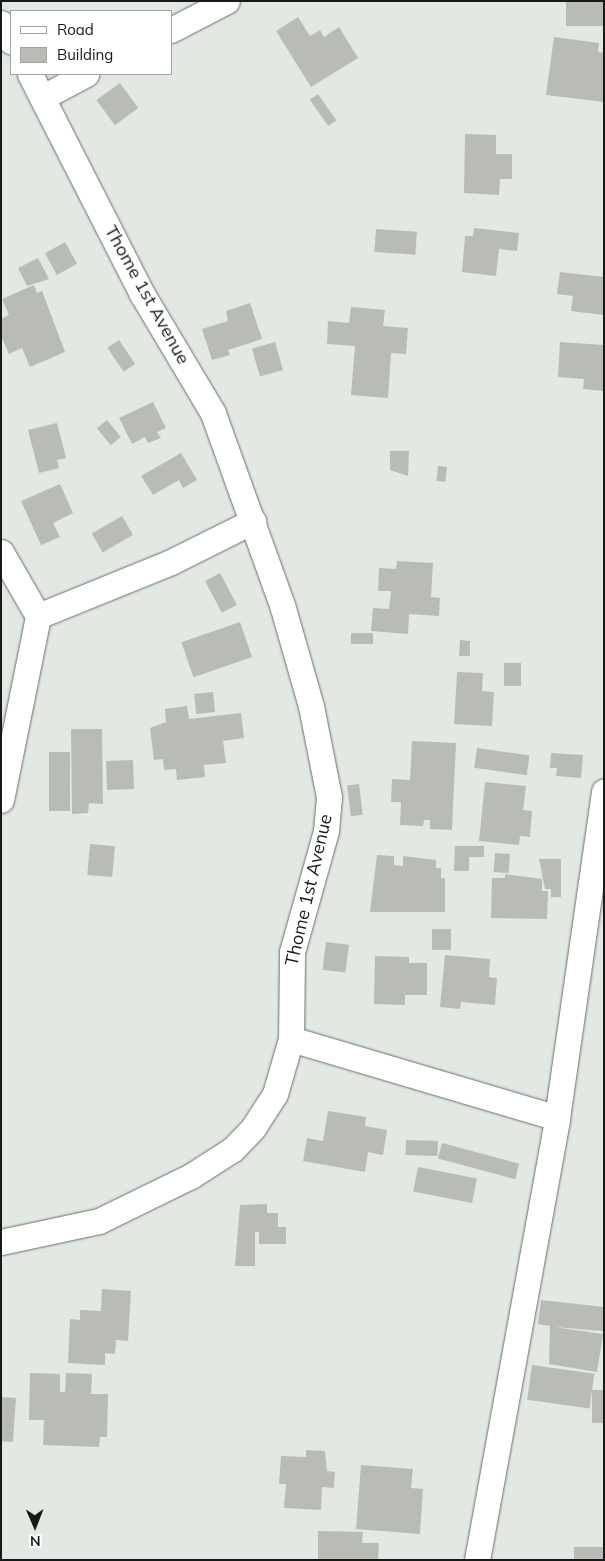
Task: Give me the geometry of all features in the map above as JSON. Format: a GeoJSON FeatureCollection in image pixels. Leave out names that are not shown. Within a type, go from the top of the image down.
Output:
{"type":"FeatureCollection","features":[{"type":"Feature","properties":{"kind":"street"},"geometry":{"type":"LineString","coordinates":[[172,29],[227,1]]}},
{"type":"Feature","properties":{"kind":"street"},"geometry":{"type":"LineString","coordinates":[[1,23],[10,39]]}},
{"type":"Feature","properties":{"kind":"street","name":"Thome 1st Avenue"},"geometry":{"type":"LineString","coordinates":[[1,1242],[99,1221],[191,1176],[233,1148],[275,1094],[291,1039],[292,952],[326,831],[329,797],[311,706],[253,521],[213,413],[142,294],[31,75]]}},
{"type":"Feature","properties":{"kind":"street"},"geometry":{"type":"LineString","coordinates":[[43,97],[84,75]]}},
{"type":"Feature","properties":{"kind":"street"},"geometry":{"type":"LineString","coordinates":[[38,616],[172,562],[253,521]]}},
{"type":"Feature","properties":{"kind":"street"},"geometry":{"type":"LineString","coordinates":[[1,552],[38,616],[1,800]]}},
{"type":"Feature","properties":{"kind":"street"},"geometry":{"type":"LineString","coordinates":[[478,1560],[557,1118],[604,791]]}},
{"type":"Feature","properties":{"kind":"street"},"geometry":{"type":"LineString","coordinates":[[291,1039],[557,1118]]}},
{"type":"Feature","properties":{"kind":"building"},"geometry":{"type":"Polygon","coordinates":[[[566,1],[604,1],[604,26],[566,26],[566,1]]]}},
{"type":"Feature","properties":{"kind":"building"},"geometry":{"type":"Polygon","coordinates":[[[298,17],[310,36],[320,30],[324,37],[339,27],[358,58],[311,87],[276,31],[298,17]]]}},
{"type":"Feature","properties":{"kind":"building"},"geometry":{"type":"Polygon","coordinates":[[[554,37],[599,43],[598,52],[604,53],[604,102],[546,95],[554,37]]]}},
{"type":"Feature","properties":{"kind":"building"},"geometry":{"type":"Polygon","coordinates":[[[120,83],[138,108],[115,125],[97,100],[120,83]]]}},
{"type":"Feature","properties":{"kind":"building"},"geometry":{"type":"Polygon","coordinates":[[[318,94],[336,120],[328,126],[310,100],[318,94]]]}},
{"type":"Feature","properties":{"kind":"building"},"geometry":{"type":"Polygon","coordinates":[[[465,134],[496,135],[496,154],[512,154],[512,179],[500,179],[499,195],[464,193],[465,134]]]}},
{"type":"Feature","properties":{"kind":"building"},"geometry":{"type":"Polygon","coordinates":[[[474,228],[519,233],[517,251],[499,249],[496,276],[462,272],[465,236],[473,236],[474,228]]]}},
{"type":"Feature","properties":{"kind":"building"},"geometry":{"type":"Polygon","coordinates":[[[376,229],[417,232],[415,255],[374,252],[376,229]]]}},
{"type":"Feature","properties":{"kind":"building"},"geometry":{"type":"Polygon","coordinates":[[[65,242],[77,264],[57,275],[45,253],[65,242]]]}},
{"type":"Feature","properties":{"kind":"building"},"geometry":{"type":"Polygon","coordinates":[[[38,258],[49,279],[27,286],[18,268],[38,258]]]}},
{"type":"Feature","properties":{"kind":"building"},"geometry":{"type":"Polygon","coordinates":[[[560,272],[604,277],[604,315],[571,311],[573,296],[557,294],[560,272]]]}},
{"type":"Feature","properties":{"kind":"building"},"geometry":{"type":"Polygon","coordinates":[[[34,285],[37,293],[42,291],[65,352],[30,367],[22,348],[9,354],[1,336],[1,319],[9,315],[2,299],[34,285]]]}},
{"type":"Feature","properties":{"kind":"building"},"geometry":{"type":"Polygon","coordinates":[[[250,303],[262,339],[228,350],[230,355],[212,360],[202,329],[228,321],[226,311],[250,303]]]}},
{"type":"Feature","properties":{"kind":"building"},"geometry":{"type":"Polygon","coordinates":[[[351,307],[385,310],[383,326],[408,328],[406,354],[391,353],[388,398],[351,395],[355,346],[327,344],[328,321],[349,323],[351,307]]]}},
{"type":"Feature","properties":{"kind":"building"},"geometry":{"type":"Polygon","coordinates":[[[119,340],[135,364],[124,372],[107,348],[119,340]]]}},
{"type":"Feature","properties":{"kind":"building"},"geometry":{"type":"Polygon","coordinates":[[[275,342],[283,370],[260,376],[252,349],[275,342]]]}},
{"type":"Feature","properties":{"kind":"building"},"geometry":{"type":"Polygon","coordinates":[[[560,342],[604,345],[604,391],[583,389],[584,379],[558,377],[560,342]]]}},
{"type":"Feature","properties":{"kind":"building"},"geometry":{"type":"Polygon","coordinates":[[[153,402],[166,428],[157,432],[161,438],[148,443],[145,437],[132,444],[119,418],[153,402]]]}},
{"type":"Feature","properties":{"kind":"building"},"geometry":{"type":"Polygon","coordinates":[[[107,420],[121,437],[111,445],[97,428],[107,420]]]}},
{"type":"Feature","properties":{"kind":"building"},"geometry":{"type":"Polygon","coordinates":[[[57,423],[66,458],[57,460],[59,468],[39,473],[28,430],[57,423]]]}},
{"type":"Feature","properties":{"kind":"building"},"geometry":{"type":"Polygon","coordinates":[[[390,451],[409,451],[408,476],[390,470],[390,451]]]}},
{"type":"Feature","properties":{"kind":"building"},"geometry":{"type":"Polygon","coordinates":[[[181,453],[197,480],[183,488],[179,480],[153,495],[141,476],[181,453]]]}},
{"type":"Feature","properties":{"kind":"building"},"geometry":{"type":"Polygon","coordinates":[[[438,466],[447,467],[445,482],[436,481],[438,466]]]}},
{"type":"Feature","properties":{"kind":"building"},"geometry":{"type":"Polygon","coordinates":[[[60,484],[73,513],[53,523],[60,537],[41,545],[21,501],[60,484]]]}},
{"type":"Feature","properties":{"kind":"building"},"geometry":{"type":"Polygon","coordinates":[[[122,516],[133,535],[103,553],[92,534],[122,516]]]}},
{"type":"Feature","properties":{"kind":"building"},"geometry":{"type":"Polygon","coordinates":[[[397,561],[433,563],[431,597],[440,598],[439,616],[409,614],[408,634],[371,631],[373,608],[389,609],[391,591],[378,591],[379,568],[396,569],[397,561]]]}},
{"type":"Feature","properties":{"kind":"building"},"geometry":{"type":"Polygon","coordinates":[[[220,573],[237,605],[222,613],[205,581],[220,573]]]}},
{"type":"Feature","properties":{"kind":"building"},"geometry":{"type":"Polygon","coordinates":[[[240,622],[252,657],[193,677],[181,642],[240,622]]]}},
{"type":"Feature","properties":{"kind":"building"},"geometry":{"type":"Polygon","coordinates":[[[351,633],[373,633],[373,644],[351,644],[351,633]]]}},
{"type":"Feature","properties":{"kind":"building"},"geometry":{"type":"Polygon","coordinates":[[[460,640],[470,641],[470,656],[459,656],[460,640]]]}},
{"type":"Feature","properties":{"kind":"building"},"geometry":{"type":"Polygon","coordinates":[[[504,663],[521,663],[521,686],[504,686],[504,663]]]}},
{"type":"Feature","properties":{"kind":"building"},"geometry":{"type":"Polygon","coordinates":[[[457,672],[483,673],[482,691],[494,692],[492,726],[454,724],[457,672]]]}},
{"type":"Feature","properties":{"kind":"building"},"geometry":{"type":"Polygon","coordinates":[[[213,692],[215,712],[196,714],[194,694],[213,692]]]}},
{"type":"Feature","properties":{"kind":"building"},"geometry":{"type":"Polygon","coordinates":[[[187,706],[189,719],[241,713],[244,738],[223,741],[226,763],[204,765],[205,777],[177,780],[176,769],[164,770],[163,759],[154,760],[150,728],[166,722],[165,709],[187,706]]]}},
{"type":"Feature","properties":{"kind":"building"},"geometry":{"type":"Polygon","coordinates":[[[71,729],[102,729],[103,804],[89,803],[88,813],[72,814],[71,729]]]}},
{"type":"Feature","properties":{"kind":"building"},"geometry":{"type":"Polygon","coordinates":[[[412,741],[456,743],[452,830],[430,829],[430,820],[424,820],[423,826],[400,825],[401,802],[391,802],[392,779],[410,780],[412,741]]]}},
{"type":"Feature","properties":{"kind":"building"},"geometry":{"type":"Polygon","coordinates":[[[477,748],[529,755],[527,775],[474,768],[477,748]]]}},
{"type":"Feature","properties":{"kind":"building"},"geometry":{"type":"Polygon","coordinates":[[[49,752],[70,752],[70,811],[49,811],[49,752]]]}},
{"type":"Feature","properties":{"kind":"building"},"geometry":{"type":"Polygon","coordinates":[[[551,753],[583,755],[581,778],[556,776],[557,768],[550,768],[551,753]]]}},
{"type":"Feature","properties":{"kind":"building"},"geometry":{"type":"Polygon","coordinates":[[[133,760],[134,789],[107,790],[106,761],[133,760]]]}},
{"type":"Feature","properties":{"kind":"building"},"geometry":{"type":"Polygon","coordinates":[[[485,782],[526,786],[523,810],[532,811],[530,837],[520,836],[519,845],[479,841],[485,782]]]}},
{"type":"Feature","properties":{"kind":"building"},"geometry":{"type":"Polygon","coordinates":[[[359,784],[363,815],[351,816],[347,785],[359,784]]]}},
{"type":"Feature","properties":{"kind":"building"},"geometry":{"type":"Polygon","coordinates":[[[90,844],[115,846],[112,877],[87,875],[90,844]]]}},
{"type":"Feature","properties":{"kind":"building"},"geometry":{"type":"Polygon","coordinates":[[[455,846],[484,846],[484,857],[469,857],[469,871],[454,871],[455,846]]]}},
{"type":"Feature","properties":{"kind":"building"},"geometry":{"type":"Polygon","coordinates":[[[495,853],[510,854],[509,873],[494,872],[495,853]]]}},
{"type":"Feature","properties":{"kind":"building"},"geometry":{"type":"Polygon","coordinates":[[[377,855],[394,856],[394,865],[403,866],[403,856],[436,860],[436,868],[441,868],[441,878],[445,878],[445,912],[370,912],[377,855]]]}},
{"type":"Feature","properties":{"kind":"building"},"geometry":{"type":"Polygon","coordinates":[[[539,859],[561,859],[561,897],[551,897],[551,889],[545,889],[539,859]]]}},
{"type":"Feature","properties":{"kind":"building"},"geometry":{"type":"Polygon","coordinates":[[[505,874],[542,879],[542,891],[548,891],[547,919],[491,918],[492,878],[505,878],[505,874]]]}},
{"type":"Feature","properties":{"kind":"building"},"geometry":{"type":"Polygon","coordinates":[[[432,929],[451,929],[451,950],[432,950],[432,929]]]}},
{"type":"Feature","properties":{"kind":"building"},"geometry":{"type":"Polygon","coordinates":[[[326,942],[349,945],[345,973],[323,970],[326,942]]]}},
{"type":"Feature","properties":{"kind":"building"},"geometry":{"type":"Polygon","coordinates":[[[445,955],[490,959],[489,977],[497,978],[495,1005],[461,1002],[460,1009],[440,1007],[445,955]]]}},
{"type":"Feature","properties":{"kind":"building"},"geometry":{"type":"Polygon","coordinates":[[[375,956],[409,957],[409,963],[427,963],[427,995],[405,995],[405,1005],[374,1004],[375,956]]]}},
{"type":"Feature","properties":{"kind":"building"},"geometry":{"type":"Polygon","coordinates":[[[328,1111],[366,1117],[365,1126],[387,1130],[383,1155],[368,1152],[365,1172],[303,1161],[307,1138],[323,1141],[328,1111]]]}},
{"type":"Feature","properties":{"kind":"building"},"geometry":{"type":"Polygon","coordinates":[[[406,1140],[438,1141],[437,1156],[405,1155],[406,1140]]]}},
{"type":"Feature","properties":{"kind":"building"},"geometry":{"type":"Polygon","coordinates":[[[442,1143],[519,1164],[515,1179],[438,1158],[442,1143]]]}},
{"type":"Feature","properties":{"kind":"building"},"geometry":{"type":"Polygon","coordinates":[[[418,1167],[477,1178],[472,1203],[413,1192],[418,1167]]]}},
{"type":"Feature","properties":{"kind":"building"},"geometry":{"type":"Polygon","coordinates":[[[267,1204],[267,1213],[278,1213],[278,1227],[286,1227],[286,1244],[259,1244],[259,1232],[255,1232],[255,1266],[235,1266],[240,1205],[267,1204]]]}},
{"type":"Feature","properties":{"kind":"building"},"geometry":{"type":"Polygon","coordinates":[[[102,1289],[131,1291],[128,1341],[116,1340],[115,1354],[105,1353],[105,1365],[68,1363],[70,1319],[80,1320],[80,1310],[101,1311],[102,1289]]]}},
{"type":"Feature","properties":{"kind":"building"},"geometry":{"type":"Polygon","coordinates":[[[541,1300],[604,1307],[603,1331],[554,1327],[603,1334],[597,1372],[549,1364],[550,1326],[538,1324],[541,1300]]]}},
{"type":"Feature","properties":{"kind":"building"},"geometry":{"type":"Polygon","coordinates":[[[532,1365],[594,1374],[590,1408],[527,1400],[532,1365]]]}},
{"type":"Feature","properties":{"kind":"building"},"geometry":{"type":"Polygon","coordinates":[[[30,1373],[60,1374],[60,1392],[65,1392],[66,1373],[92,1374],[91,1394],[108,1394],[107,1437],[100,1437],[99,1447],[43,1445],[44,1420],[29,1420],[30,1373]]]}},
{"type":"Feature","properties":{"kind":"building"},"geometry":{"type":"Polygon","coordinates":[[[592,1390],[604,1390],[604,1423],[592,1423],[592,1390]]]}},
{"type":"Feature","properties":{"kind":"building"},"geometry":{"type":"Polygon","coordinates":[[[1,1397],[16,1398],[13,1442],[1,1441],[1,1397]]]}},
{"type":"Feature","properties":{"kind":"building"},"geometry":{"type":"Polygon","coordinates":[[[306,1450],[325,1451],[327,1471],[335,1472],[334,1488],[322,1487],[321,1510],[284,1508],[286,1484],[279,1484],[281,1456],[306,1457],[306,1450]]]}},
{"type":"Feature","properties":{"kind":"building"},"geometry":{"type":"Polygon","coordinates":[[[361,1465],[413,1469],[411,1488],[423,1489],[420,1534],[356,1529],[361,1465]]]}},
{"type":"Feature","properties":{"kind":"building"},"geometry":{"type":"Polygon","coordinates":[[[318,1531],[363,1532],[362,1543],[379,1543],[378,1560],[318,1560],[318,1531]]]}},
{"type":"Feature","properties":{"kind":"building"},"geometry":{"type":"Polygon","coordinates":[[[574,1547],[604,1547],[604,1560],[574,1560],[574,1547]]]}}]}
